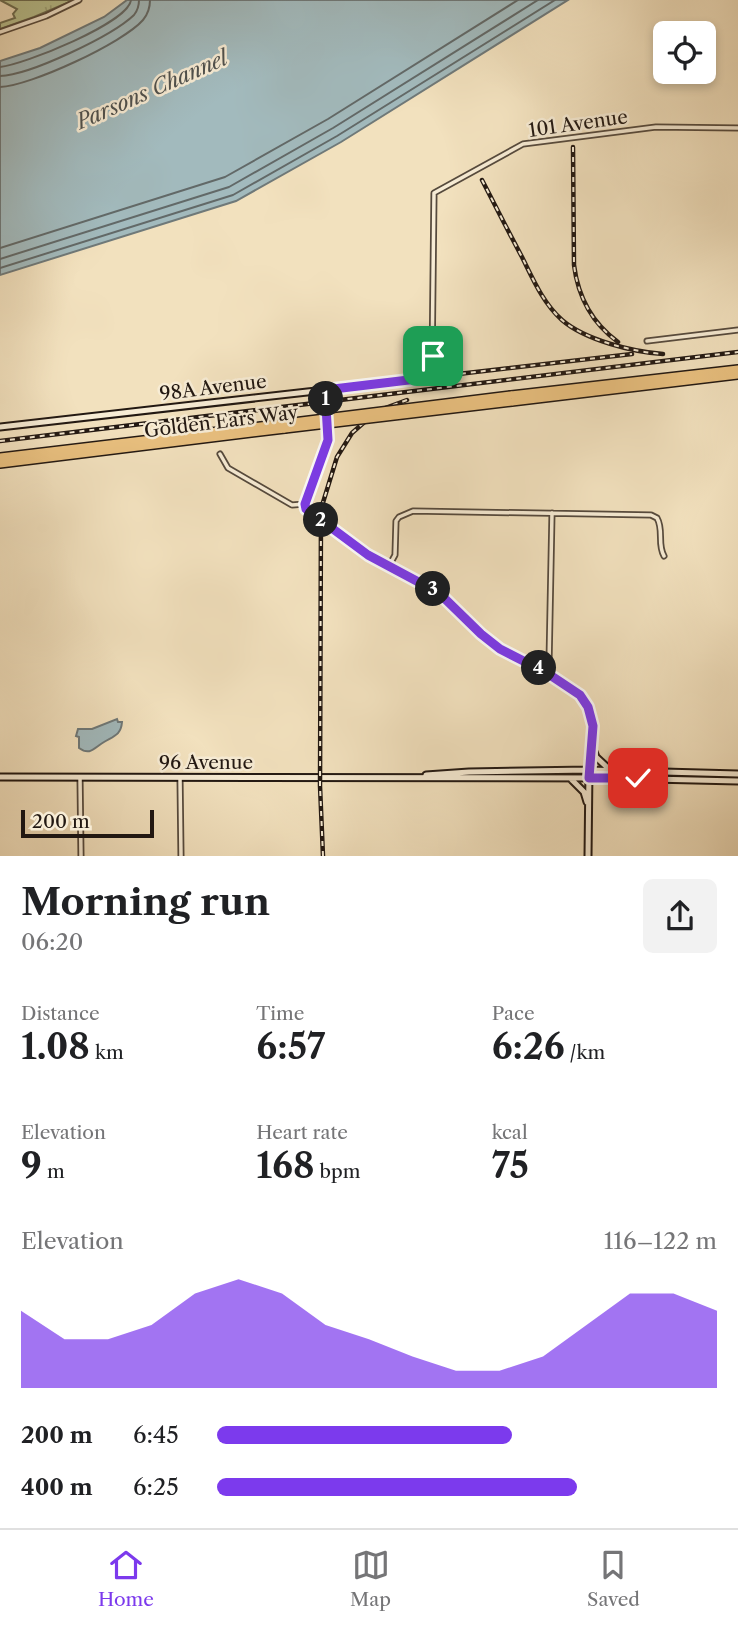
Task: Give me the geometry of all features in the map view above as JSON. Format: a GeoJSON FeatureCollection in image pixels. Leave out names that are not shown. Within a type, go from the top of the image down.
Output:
{"type":"FeatureCollection","features":[{"type":"Feature","properties":{"kind":"highway","name":"Golden Ears Way"},"geometry":{"type":"LineString","coordinates":[[0,464],[738,369]]}},
{"type":"Feature","properties":{"kind":"highway","name":"Golden Ears Way"},"geometry":{"type":"LineString","coordinates":[[512,398],[738,375]]}},
{"type":"Feature","properties":{"kind":"highway","name":"Golden Ears Way"},"geometry":{"type":"LineString","coordinates":[[0,457],[285,426]]}},
{"type":"Feature","properties":{"kind":"main road","name":"98A Avenue"},"geometry":{"type":"LineString","coordinates":[[0,427],[325,390]]}},
{"type":"Feature","properties":{"kind":"main road"},"geometry":{"type":"LineString","coordinates":[[325,390],[328,440],[305,504],[310,513],[368,555],[439,593],[500,649],[547,673],[574,690],[586,702],[592,718],[593,746],[589,770],[589,856]]}},
{"type":"Feature","properties":{"kind":"main road"},"geometry":{"type":"LineString","coordinates":[[593,746],[596,757],[610,770]]}},
{"type":"Feature","properties":{"kind":"main road","name":"96 Avenue"},"geometry":{"type":"LineString","coordinates":[[412,777],[469,772],[589,770],[738,774]]}},
{"type":"Feature","properties":{"kind":"main road","name":"96 Avenue"},"geometry":{"type":"LineString","coordinates":[[0,778],[412,777],[738,781]]}},
{"type":"Feature","properties":{"kind":"main road"},"geometry":{"type":"LineString","coordinates":[[570,778],[584,792],[589,808]]}},
{"type":"Feature","properties":{"kind":"street"},"geometry":{"type":"LineString","coordinates":[[0,32],[46,16],[79,0]]}},
{"type":"Feature","properties":{"kind":"street","name":"101 Avenue"},"geometry":{"type":"LineString","coordinates":[[428,372],[433,356],[434,193],[523,144],[647,127],[738,128]]}},
{"type":"Feature","properties":{"kind":"street"},"geometry":{"type":"LineString","coordinates":[[647,341],[738,330]]}},
{"type":"Feature","properties":{"kind":"street","name":"98A Avenue"},"geometry":{"type":"LineString","coordinates":[[325,390],[417,379],[428,372]]}},
{"type":"Feature","properties":{"kind":"street"},"geometry":{"type":"LineString","coordinates":[[220,454],[228,468],[292,505],[305,504]]}},
{"type":"Feature","properties":{"kind":"street"},"geometry":{"type":"LineString","coordinates":[[389,566],[395,555],[396,521],[413,511],[651,516],[657,518],[660,525],[660,551],[664,556]]}},
{"type":"Feature","properties":{"kind":"street"},"geometry":{"type":"LineString","coordinates":[[547,673],[552,513]]}},
{"type":"Feature","properties":{"kind":"street"},"geometry":{"type":"LineString","coordinates":[[80,778],[81,856]]}},
{"type":"Feature","properties":{"kind":"street"},"geometry":{"type":"LineString","coordinates":[[180,778],[181,856]]}},
{"type":"Feature","properties":{"kind":"green space"},"geometry":{"type":"Polygon","coordinates":[[[0,0],[74,0],[0,29],[0,23],[15,18],[13,14],[17,9],[0,0]]]}},
{"type":"Feature","properties":{"kind":"water","name":"Parsons Channel"},"geometry":{"type":"Polygon","coordinates":[[[127,0],[568,0],[341,142],[236,201],[0,275],[0,61],[40,48],[104,17],[127,0]]]}},
{"type":"Feature","properties":{"kind":"water"},"geometry":{"type":"Polygon","coordinates":[[[117,719],[122,722],[116,735],[92,750],[79,748],[79,737],[76,736],[78,729],[92,729],[117,719]]]}},
{"type":"Feature","properties":{"kind":"railway"},"geometry":{"type":"LineString","coordinates":[[573,147],[576,277],[594,318],[618,342]]}},
{"type":"Feature","properties":{"kind":"railway"},"geometry":{"type":"LineString","coordinates":[[482,180],[539,290],[562,320],[583,333],[610,344],[663,354]]}},
{"type":"Feature","properties":{"kind":"railway"},"geometry":{"type":"LineString","coordinates":[[0,441],[738,352]]}},
{"type":"Feature","properties":{"kind":"railway"},"geometry":{"type":"LineString","coordinates":[[441,376],[632,354]]}},
{"type":"Feature","properties":{"kind":"railway"},"geometry":{"type":"LineString","coordinates":[[323,856],[320,786],[321,509],[337,457],[352,433],[377,411],[407,400]]}},
{"type":"Feature","properties":{"kind":"route"},"geometry":{"type":"LineString","coordinates":[[433,356],[432,367],[417,379],[325,390],[329,433],[305,504],[306,509],[368,555],[427,584],[500,649],[547,673],[580,695],[586,702],[593,726],[589,778],[638,778]]}}]}
